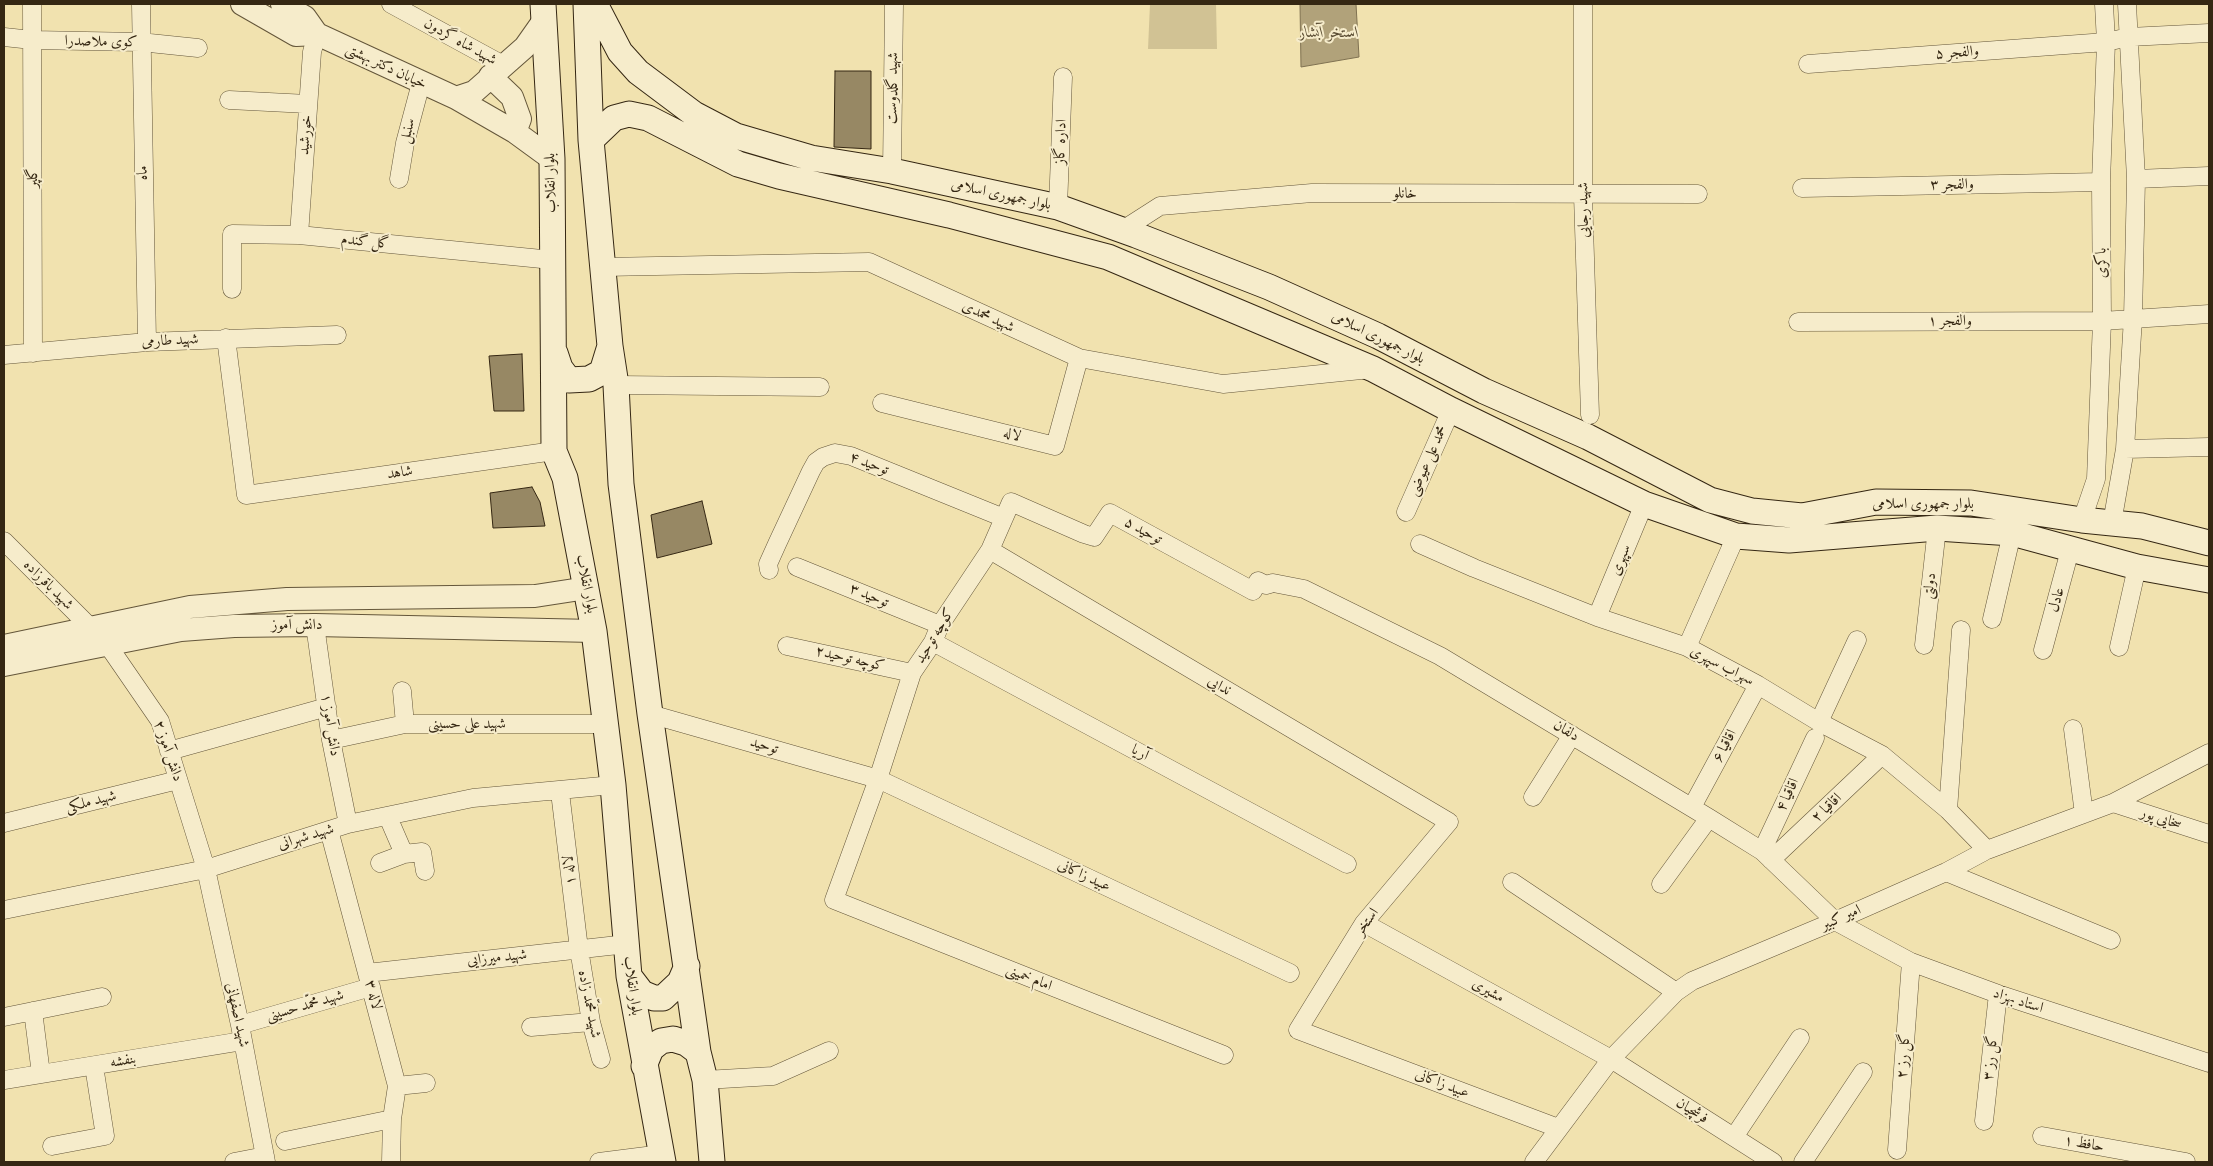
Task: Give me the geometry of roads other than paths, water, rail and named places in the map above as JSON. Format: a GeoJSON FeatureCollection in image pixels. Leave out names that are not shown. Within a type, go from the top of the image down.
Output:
{"type":"FeatureCollection","features":[{"type":"Feature","properties":{"kind":"main road"},"geometry":{"type":"LineString","coordinates":[[586,4],[591,140],[610,346],[616,385],[621,484],[650,714],[698,1052],[705,1080],[712,1162]]}},
{"type":"Feature","properties":{"kind":"main road","name":"بلوار جمهوری اسلامی"},"geometry":{"type":"LineString","coordinates":[[595,4],[620,52],[638,72],[694,114],[736,136],[811,158],[892,171],[1058,207],[1136,235],[1269,287],[1378,336],[1484,391],[1588,437],[1710,500],[1752,511],[1802,516],[1876,502],[1972,503],[2082,520],[2142,526],[2209,543]]}},
{"type":"Feature","properties":{"kind":"main road","name":"بلوار انقلاب"},"geometry":{"type":"LineString","coordinates":[[543,12],[552,159],[554,451],[565,478],[594,631],[612,785],[629,976],[662,1158]]}},
{"type":"Feature","properties":{"kind":"main road"},"geometry":{"type":"LineString","coordinates":[[648,118],[633,102],[634,94],[640,88],[660,90]]}},
{"type":"Feature","properties":{"kind":"main road","name":"بلوار جمهوری اسلامی"},"geometry":{"type":"LineString","coordinates":[[591,140],[614,118],[629,114],[648,118],[746,166],[779,176],[949,215],[1108,257],[1373,369],[1461,415],[1644,504],[1736,536],[1789,540],[1937,528],[2012,533],[2137,567],[2209,580]]}},
{"type":"Feature","properties":{"kind":"main road"},"geometry":{"type":"LineString","coordinates":[[554,350],[560,368],[568,380],[578,381],[589,379],[602,372],[610,346]]}},
{"type":"Feature","properties":{"kind":"main road"},"geometry":{"type":"LineString","coordinates":[[1461,415],[1484,391]]}},
{"type":"Feature","properties":{"kind":"main road"},"geometry":{"type":"LineString","coordinates":[[2137,567],[2142,526]]}},
{"type":"Feature","properties":{"kind":"main road"},"geometry":{"type":"LineString","coordinates":[[629,976],[642,993],[654,998],[664,998],[680,982],[687,966]]}},
{"type":"Feature","properties":{"kind":"main road"},"geometry":{"type":"LineString","coordinates":[[644,1066],[651,1049],[661,1041],[674,1039],[686,1043],[698,1052]]}},
{"type":"Feature","properties":{"kind":"street","name":"گلپر"},"geometry":{"type":"LineString","coordinates":[[32,4],[33,353]]}},
{"type":"Feature","properties":{"kind":"street","name":"ماه"},"geometry":{"type":"LineString","coordinates":[[141,4],[140,42],[147,342]]}},
{"type":"Feature","properties":{"kind":"street","name":"خیابان دکتر بهشتی"},"geometry":{"type":"LineString","coordinates":[[242,4],[296,35],[317,34],[456,98],[515,132],[552,159]]}},
{"type":"Feature","properties":{"kind":"street","name":"خیابان دکتر بهشتی"},"geometry":{"type":"LineString","coordinates":[[282,4],[305,17],[317,34]]}},
{"type":"Feature","properties":{"kind":"street","name":"شهید شاه گردون"},"geometry":{"type":"LineString","coordinates":[[391,4],[497,71]]}},
{"type":"Feature","properties":{"kind":"street","name":"شهید گلدوست"},"geometry":{"type":"LineString","coordinates":[[892,171],[894,4]]}},
{"type":"Feature","properties":{"kind":"street","name":"شهید رجایی"},"geometry":{"type":"LineString","coordinates":[[1582,4],[1583,196],[1590,415]]}},
{"type":"Feature","properties":{"kind":"street","name":"باکری"},"geometry":{"type":"LineString","coordinates":[[2082,520],[2096,479],[2102,320],[2100,182],[2106,42],[2104,4]]}},
{"type":"Feature","properties":{"kind":"street"},"geometry":{"type":"LineString","coordinates":[[2112,523],[2121,482],[2125,449],[2133,318],[2136,179],[2127,4]]}},
{"type":"Feature","properties":{"kind":"street"},"geometry":{"type":"LineString","coordinates":[[456,98],[474,92],[525,47],[543,12]]}},
{"type":"Feature","properties":{"kind":"street","name":"والفجر ۵"},"geometry":{"type":"LineString","coordinates":[[1808,64],[2106,42],[2129,37],[2209,33]]}},
{"type":"Feature","properties":{"kind":"street","name":"خورشید"},"geometry":{"type":"LineString","coordinates":[[299,235],[312,52],[317,34]]}},
{"type":"Feature","properties":{"kind":"street","name":"کوی ملاصدرا"},"geometry":{"type":"LineString","coordinates":[[4,38],[140,42],[198,48]]}},
{"type":"Feature","properties":{"kind":"street"},"geometry":{"type":"LineString","coordinates":[[497,71],[512,97],[520,119],[515,132]]}},
{"type":"Feature","properties":{"kind":"street","name":"اداره گاز"},"geometry":{"type":"LineString","coordinates":[[1058,207],[1063,77]]}},
{"type":"Feature","properties":{"kind":"street","name":"سنبل"},"geometry":{"type":"LineString","coordinates":[[399,178],[405,143],[421,83]]}},
{"type":"Feature","properties":{"kind":"street"},"geometry":{"type":"LineString","coordinates":[[229,100],[308,104]]}},
{"type":"Feature","properties":{"kind":"street"},"geometry":{"type":"LineString","coordinates":[[2136,179],[2209,176]]}},
{"type":"Feature","properties":{"kind":"street","name":"والفجر ۳"},"geometry":{"type":"LineString","coordinates":[[1802,188],[2100,182]]}},
{"type":"Feature","properties":{"kind":"street","name":"خانلو"},"geometry":{"type":"LineString","coordinates":[[1121,231],[1160,206],[1312,193],[1583,196],[1698,194]]}},
{"type":"Feature","properties":{"kind":"street","name":"گل گندم"},"geometry":{"type":"LineString","coordinates":[[232,289],[232,234],[299,235],[552,260]]}},
{"type":"Feature","properties":{"kind":"street","name":"شهید محمدی"},"geometry":{"type":"LineString","coordinates":[[603,267],[869,262],[1079,358],[1223,384],[1373,369]]}},
{"type":"Feature","properties":{"kind":"street","name":"والفجر ۱"},"geometry":{"type":"LineString","coordinates":[[1798,322],[2102,320],[2209,314]]}},
{"type":"Feature","properties":{"kind":"street","name":"شهید طارمی"},"geometry":{"type":"LineString","coordinates":[[4,356],[147,342],[338,335]]}},
{"type":"Feature","properties":{"kind":"street","name":"شاهد"},"geometry":{"type":"LineString","coordinates":[[226,338],[246,495],[554,451]]}},
{"type":"Feature","properties":{"kind":"street","name":"لاله"},"geometry":{"type":"LineString","coordinates":[[882,403],[1055,446],[1079,358]]}},
{"type":"Feature","properties":{"kind":"street"},"geometry":{"type":"LineString","coordinates":[[616,385],[820,387]]}},
{"type":"Feature","properties":{"kind":"street","name":"محمد علی عیوضی"},"geometry":{"type":"LineString","coordinates":[[1406,512],[1461,415]]}},
{"type":"Feature","properties":{"kind":"street"},"geometry":{"type":"LineString","coordinates":[[2125,449],[2209,447]]}},
{"type":"Feature","properties":{"kind":"street","name":"توحید ۴"},"geometry":{"type":"LineString","coordinates":[[769,570],[768,564],[816,462],[823,457],[835,453],[851,456],[1004,518]]}},
{"type":"Feature","properties":{"kind":"street"},"geometry":{"type":"LineString","coordinates":[[2096,479],[2107,490],[2121,482]]}},
{"type":"Feature","properties":{"kind":"street","name":"کوچه توحید"},"geometry":{"type":"LineString","coordinates":[[834,900],[878,779],[912,673],[933,642],[940,625],[990,550],[1011,502]]}},
{"type":"Feature","properties":{"kind":"street","name":"توحید ۵"},"geometry":{"type":"LineString","coordinates":[[1011,502],[1094,537],[1110,513],[1253,591],[1258,581],[1266,585],[1273,583]]}},
{"type":"Feature","properties":{"kind":"street","name":"سپهری"},"geometry":{"type":"LineString","coordinates":[[1597,617],[1644,504]]}},
{"type":"Feature","properties":{"kind":"street","name":"دولتی"},"geometry":{"type":"LineString","coordinates":[[1924,645],[1937,528]]}},
{"type":"Feature","properties":{"kind":"street"},"geometry":{"type":"LineString","coordinates":[[1992,619],[2012,533]]}},
{"type":"Feature","properties":{"kind":"street"},"geometry":{"type":"LineString","coordinates":[[1687,647],[1736,536]]}},
{"type":"Feature","properties":{"kind":"street","name":"شهید باقرزاده"},"geometry":{"type":"LineString","coordinates":[[4,541],[100,636]]}},
{"type":"Feature","properties":{"kind":"street","name":"سهراب سپهری"},"geometry":{"type":"LineString","coordinates":[[1420,544],[1474,568],[1597,617],[1687,647],[1758,685],[1817,730],[1882,755],[1948,810],[1987,850]]}},
{"type":"Feature","properties":{"kind":"street","name":"ندایی"},"geometry":{"type":"LineString","coordinates":[[990,550],[1449,822]]}},
{"type":"Feature","properties":{"kind":"street","name":"عادل"},"geometry":{"type":"LineString","coordinates":[[2043,650],[2070,550]]}},
{"type":"Feature","properties":{"kind":"street","name":"توحید ۳"},"geometry":{"type":"LineString","coordinates":[[797,567],[940,625]]}},
{"type":"Feature","properties":{"kind":"street"},"geometry":{"type":"LineString","coordinates":[[2119,647],[2137,567]]}},
{"type":"Feature","properties":{"kind":"street","name":"دلفان"},"geometry":{"type":"LineString","coordinates":[[1273,583],[1304,589],[1440,656],[1692,807],[1766,856],[1835,921]]}},
{"type":"Feature","properties":{"kind":"street","name":"دانش آموز"},"geometry":{"type":"LineString","coordinates":[[4,666],[190,607],[287,599],[535,596],[587,588]]}},
{"type":"Feature","properties":{"kind":"street"},"geometry":{"type":"LineString","coordinates":[[535,596],[546,604],[548,614],[539,629]]}},
{"type":"Feature","properties":{"kind":"street","name":"دانش آموز"},"geometry":{"type":"LineString","coordinates":[[4,646],[100,636],[234,626],[315,625],[594,631]]}},
{"type":"Feature","properties":{"kind":"street","name":"دانش آموز ۱"},"geometry":{"type":"LineString","coordinates":[[315,625],[331,740],[348,824]]}},
{"type":"Feature","properties":{"kind":"street"},"geometry":{"type":"LineString","coordinates":[[1948,810],[1961,630]]}},
{"type":"Feature","properties":{"kind":"street","name":"دانش آموز ۲"},"geometry":{"type":"LineString","coordinates":[[100,636],[160,721],[206,869]]}},
{"type":"Feature","properties":{"kind":"street","name":"اقاقیا ۴"},"geometry":{"type":"LineString","coordinates":[[1766,856],[1817,730],[1857,640]]}},
{"type":"Feature","properties":{"kind":"street","name":"آریا"},"geometry":{"type":"LineString","coordinates":[[933,642],[1347,864]]}},
{"type":"Feature","properties":{"kind":"street","name":"کوچه توحید۲"},"geometry":{"type":"LineString","coordinates":[[787,646],[912,673]]}},
{"type":"Feature","properties":{"kind":"street","name":"اقاقیا ۶"},"geometry":{"type":"LineString","coordinates":[[1692,807],[1758,685]]}},
{"type":"Feature","properties":{"kind":"street"},"geometry":{"type":"LineString","coordinates":[[402,691],[405,724]]}},
{"type":"Feature","properties":{"kind":"street"},"geometry":{"type":"LineString","coordinates":[[169,751],[327,707]]}},
{"type":"Feature","properties":{"kind":"street","name":"توحید"},"geometry":{"type":"LineString","coordinates":[[650,714],[878,779]]}},
{"type":"Feature","properties":{"kind":"street","name":"شهید علی حسینی"},"geometry":{"type":"LineString","coordinates":[[331,740],[405,724],[605,724]]}},
{"type":"Feature","properties":{"kind":"street"},"geometry":{"type":"LineString","coordinates":[[2073,729],[2084,814]]}},
{"type":"Feature","properties":{"kind":"street"},"geometry":{"type":"LineString","coordinates":[[1533,798],[1572,735]]}},
{"type":"Feature","properties":{"kind":"street","name":"امیر کبیر"},"geometry":{"type":"LineString","coordinates":[[1534,1162],[1558,1128],[1612,1060],[1676,992],[1692,981],[1946,872],[1987,850],[2113,803],[2209,753]]}},
{"type":"Feature","properties":{"kind":"street","name":"اقاقیا ۲"},"geometry":{"type":"LineString","coordinates":[[1766,856],[1882,755]]}},
{"type":"Feature","properties":{"kind":"street","name":"عبید زاکانی"},"geometry":{"type":"LineString","coordinates":[[878,779],[1290,973]]}},
{"type":"Feature","properties":{"kind":"street","name":"شهید ملکی"},"geometry":{"type":"LineString","coordinates":[[4,823],[178,780]]}},
{"type":"Feature","properties":{"kind":"street","name":"شهید شهرانی"},"geometry":{"type":"LineString","coordinates":[[4,910],[206,869],[348,824],[473,798],[560,792],[612,785]]}},
{"type":"Feature","properties":{"kind":"street","name":"لاله ۱"},"geometry":{"type":"LineString","coordinates":[[560,792],[579,949]]}},
{"type":"Feature","properties":{"kind":"street","name":"سخایی پور"},"geometry":{"type":"LineString","coordinates":[[2113,803],[2209,834]]}},
{"type":"Feature","properties":{"kind":"street"},"geometry":{"type":"LineString","coordinates":[[388,817],[404,854]]}},
{"type":"Feature","properties":{"kind":"street"},"geometry":{"type":"LineString","coordinates":[[1661,884],[1710,818]]}},
{"type":"Feature","properties":{"kind":"street","name":"استخر"},"geometry":{"type":"LineString","coordinates":[[1298,1030],[1364,923],[1449,822]]}},
{"type":"Feature","properties":{"kind":"street","name":"لاله ۳"},"geometry":{"type":"LineString","coordinates":[[329,830],[397,1086],[392,1119],[390,1162]]}},
{"type":"Feature","properties":{"kind":"street"},"geometry":{"type":"LineString","coordinates":[[380,863],[404,854],[422,852],[425,871]]}},
{"type":"Feature","properties":{"kind":"street","name":"شهید اصفهانی"},"geometry":{"type":"LineString","coordinates":[[206,869],[266,1159]]}},
{"type":"Feature","properties":{"kind":"street"},"geometry":{"type":"LineString","coordinates":[[1946,872],[2111,940]]}},
{"type":"Feature","properties":{"kind":"street"},"geometry":{"type":"LineString","coordinates":[[1512,882],[1676,992]]}},
{"type":"Feature","properties":{"kind":"street","name":"امام خمینی"},"geometry":{"type":"LineString","coordinates":[[834,900],[1224,1055]]}},
{"type":"Feature","properties":{"kind":"street","name":"استاد بهزاد"},"geometry":{"type":"LineString","coordinates":[[1835,921],[1911,962],[1998,994],[2209,1063]]}},
{"type":"Feature","properties":{"kind":"street","name":"مشیری"},"geometry":{"type":"LineString","coordinates":[[1364,923],[1612,1060]]}},
{"type":"Feature","properties":{"kind":"street","name":"شهید میرزایی"},"geometry":{"type":"LineString","coordinates":[[369,980],[579,949],[627,944]]}},
{"type":"Feature","properties":{"kind":"street","name":"شهید محمّد زاده"},"geometry":{"type":"LineString","coordinates":[[579,949],[591,1022],[601,1059]]}},
{"type":"Feature","properties":{"kind":"street","name":"گل رز ۲"},"geometry":{"type":"LineString","coordinates":[[1897,1150],[1911,962]]}},
{"type":"Feature","properties":{"kind":"street","name":"شهید محمّد حسینی"},"geometry":{"type":"LineString","coordinates":[[241,1033],[369,980]]}},
{"type":"Feature","properties":{"kind":"street","name":"گل رز ۳"},"geometry":{"type":"LineString","coordinates":[[1984,1121],[1998,994]]}},
{"type":"Feature","properties":{"kind":"street"},"geometry":{"type":"LineString","coordinates":[[4,1017],[102,997]]}},
{"type":"Feature","properties":{"kind":"street"},"geometry":{"type":"LineString","coordinates":[[33,1011],[41,1074]]}},
{"type":"Feature","properties":{"kind":"street"},"geometry":{"type":"LineString","coordinates":[[531,1027],[591,1022]]}},
{"type":"Feature","properties":{"kind":"street","name":"عبید زاکانی"},"geometry":{"type":"LineString","coordinates":[[1298,1030],[1558,1128]]}},
{"type":"Feature","properties":{"kind":"street","name":"بنفشه"},"geometry":{"type":"LineString","coordinates":[[4,1080],[94,1066],[241,1033]]}},
{"type":"Feature","properties":{"kind":"street"},"geometry":{"type":"LineString","coordinates":[[1734,1137],[1800,1038]]}},
{"type":"Feature","properties":{"kind":"street"},"geometry":{"type":"LineString","coordinates":[[705,1080],[773,1076],[829,1051]]}},
{"type":"Feature","properties":{"kind":"street","name":"فرشچیان"},"geometry":{"type":"LineString","coordinates":[[1612,1060],[1773,1162]]}},
{"type":"Feature","properties":{"kind":"street"},"geometry":{"type":"LineString","coordinates":[[52,1146],[105,1136],[94,1066]]}},
{"type":"Feature","properties":{"kind":"street"},"geometry":{"type":"LineString","coordinates":[[1803,1162],[1863,1072]]}},
{"type":"Feature","properties":{"kind":"street"},"geometry":{"type":"LineString","coordinates":[[397,1086],[426,1083]]}},
{"type":"Feature","properties":{"kind":"street"},"geometry":{"type":"LineString","coordinates":[[285,1141],[392,1119]]}},
{"type":"Feature","properties":{"kind":"street","name":"حافظ ۱"},"geometry":{"type":"LineString","coordinates":[[2042,1136],[2186,1162]]}},
{"type":"Feature","properties":{"kind":"street"},"geometry":{"type":"LineString","coordinates":[[599,1162],[662,1158]]}},
{"type":"Feature","properties":{"kind":"street"},"geometry":{"type":"LineString","coordinates":[[234,1162],[266,1159]]}},
{"type":"Feature","properties":{"kind":"water","name":"استخر آبشار"},"geometry":{"type":"Polygon","coordinates":[[[1300,4],[1356,4],[1359,57],[1301,67],[1300,4]]]}}]}
